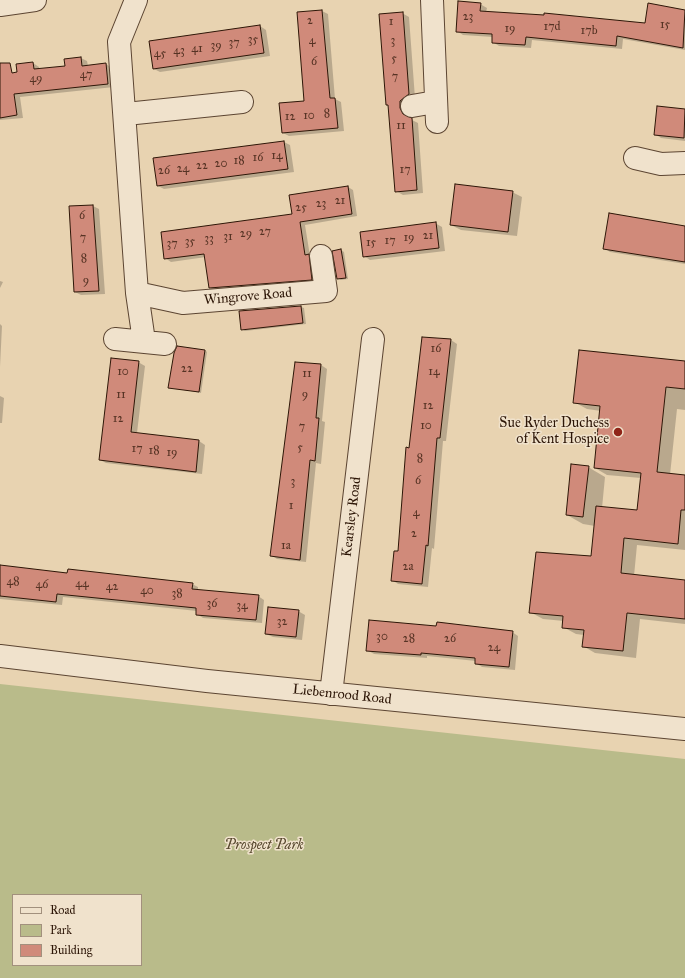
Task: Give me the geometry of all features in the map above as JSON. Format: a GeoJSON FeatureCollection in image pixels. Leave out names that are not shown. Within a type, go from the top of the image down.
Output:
{"type":"FeatureCollection","features":[{"type":"Feature","properties":{"kind":"street"},"geometry":{"type":"LineString","coordinates":[[0,5],[35,0]]}},
{"type":"Feature","properties":{"kind":"street"},"geometry":{"type":"LineString","coordinates":[[136,0],[119,42],[126,114],[137,293],[144,341]]}},
{"type":"Feature","properties":{"kind":"street"},"geometry":{"type":"LineString","coordinates":[[412,106],[436,112],[432,0]]}},
{"type":"Feature","properties":{"kind":"street"},"geometry":{"type":"LineString","coordinates":[[126,114],[242,102]]}},
{"type":"Feature","properties":{"kind":"street"},"geometry":{"type":"LineString","coordinates":[[635,158],[661,164],[685,163]]}},
{"type":"Feature","properties":{"kind":"street","name":"Wingrove Road"},"geometry":{"type":"LineString","coordinates":[[137,293],[183,303],[326,291],[321,256]]}},
{"type":"Feature","properties":{"kind":"street"},"geometry":{"type":"LineString","coordinates":[[115,339],[165,344]]}},
{"type":"Feature","properties":{"kind":"street","name":"Kearsley Road"},"geometry":{"type":"LineString","coordinates":[[331,694],[373,339]]}},
{"type":"Feature","properties":{"kind":"street","name":"Liebenrood Road"},"geometry":{"type":"LineString","coordinates":[[0,656],[207,681],[685,729]]}},
{"type":"Feature","properties":{"kind":"green space","name":"Prospect Park"},"geometry":{"type":"Polygon","coordinates":[[[0,684],[685,759],[685,978],[0,978],[0,684]]]}},
{"type":"Feature","properties":{"kind":"building"},"geometry":{"type":"Polygon","coordinates":[[[458,1],[481,3],[480,11],[544,15],[544,13],[645,23],[648,3],[685,10],[683,48],[617,36],[616,46],[526,37],[525,45],[492,43],[492,34],[456,32],[458,1]]]}},
{"type":"Feature","properties":{"kind":"building"},"geometry":{"type":"Polygon","coordinates":[[[322,10],[330,98],[335,98],[338,128],[282,133],[279,103],[304,101],[297,12],[322,10]]]}},
{"type":"Feature","properties":{"kind":"building"},"geometry":{"type":"Polygon","coordinates":[[[403,12],[409,94],[400,101],[400,108],[403,114],[412,118],[417,190],[395,192],[379,14],[403,12]]]}},
{"type":"Feature","properties":{"kind":"building"},"geometry":{"type":"Polygon","coordinates":[[[260,25],[264,53],[153,69],[149,41],[260,25]]]}},
{"type":"Feature","properties":{"kind":"building"},"geometry":{"type":"Polygon","coordinates":[[[81,57],[82,66],[106,63],[108,84],[14,94],[17,115],[0,118],[0,63],[10,63],[12,73],[17,72],[16,64],[33,62],[34,69],[65,66],[64,59],[81,57]]]}},
{"type":"Feature","properties":{"kind":"building"},"geometry":{"type":"Polygon","coordinates":[[[657,106],[685,109],[684,138],[654,135],[657,106]]]}},
{"type":"Feature","properties":{"kind":"building"},"geometry":{"type":"Polygon","coordinates":[[[284,141],[288,169],[157,186],[153,158],[284,141]]]}},
{"type":"Feature","properties":{"kind":"building"},"geometry":{"type":"Polygon","coordinates":[[[455,184],[513,191],[508,232],[450,225],[455,184]]]}},
{"type":"Feature","properties":{"kind":"building"},"geometry":{"type":"Polygon","coordinates":[[[348,186],[352,214],[300,222],[305,255],[309,254],[312,280],[209,288],[204,254],[164,259],[161,232],[292,214],[289,195],[348,186]]]}},
{"type":"Feature","properties":{"kind":"building"},"geometry":{"type":"Polygon","coordinates":[[[93,205],[99,291],[74,292],[69,206],[93,205]]]}},
{"type":"Feature","properties":{"kind":"building"},"geometry":{"type":"Polygon","coordinates":[[[609,213],[685,226],[685,262],[603,249],[609,213]]]}},
{"type":"Feature","properties":{"kind":"building"},"geometry":{"type":"Polygon","coordinates":[[[436,222],[439,248],[363,257],[360,232],[436,222]]]}},
{"type":"Feature","properties":{"kind":"building"},"geometry":{"type":"Polygon","coordinates":[[[341,249],[346,278],[337,279],[332,251],[341,249]]]}},
{"type":"Feature","properties":{"kind":"building"},"geometry":{"type":"Polygon","coordinates":[[[301,306],[303,323],[241,330],[239,311],[301,306]]]}},
{"type":"Feature","properties":{"kind":"building"},"geometry":{"type":"Polygon","coordinates":[[[422,337],[451,339],[440,438],[437,438],[428,546],[426,545],[422,584],[391,581],[394,551],[398,551],[406,447],[409,448],[422,337]]]}},
{"type":"Feature","properties":{"kind":"building"},"geometry":{"type":"Polygon","coordinates":[[[177,346],[205,350],[199,392],[168,388],[174,353],[177,346]]]}},
{"type":"Feature","properties":{"kind":"building"},"geometry":{"type":"Polygon","coordinates":[[[579,350],[685,361],[685,389],[666,387],[657,472],[685,475],[685,510],[681,510],[678,544],[624,538],[621,573],[685,580],[685,619],[627,613],[623,651],[582,647],[584,630],[562,628],[563,616],[529,613],[536,552],[591,556],[596,506],[637,510],[641,473],[594,468],[600,406],[573,403],[579,350]]]}},
{"type":"Feature","properties":{"kind":"building"},"geometry":{"type":"Polygon","coordinates":[[[111,358],[139,361],[131,432],[199,440],[196,472],[99,460],[111,358]]]}},
{"type":"Feature","properties":{"kind":"building"},"geometry":{"type":"Polygon","coordinates":[[[295,362],[321,364],[316,418],[319,418],[315,461],[310,460],[300,560],[270,556],[295,362]]]}},
{"type":"Feature","properties":{"kind":"building"},"geometry":{"type":"Polygon","coordinates":[[[571,464],[589,466],[583,517],[566,515],[571,464]]]}},
{"type":"Feature","properties":{"kind":"building"},"geometry":{"type":"Polygon","coordinates":[[[0,565],[67,573],[68,569],[193,583],[192,589],[259,595],[256,620],[196,615],[196,608],[57,594],[56,602],[0,596],[0,565]]]}},
{"type":"Feature","properties":{"kind":"building"},"geometry":{"type":"Polygon","coordinates":[[[268,607],[299,610],[296,637],[265,634],[268,607]]]}},
{"type":"Feature","properties":{"kind":"building"},"geometry":{"type":"Polygon","coordinates":[[[369,620],[436,626],[437,622],[513,631],[509,667],[475,664],[475,658],[421,653],[421,655],[366,651],[369,620]]]}},
{"type":"Feature","properties":{"kind":"place","name":"Sue Ryder Duchess of Kent Hospice"},"geometry":{"type":"Point","coordinates":[618,432]}}]}
